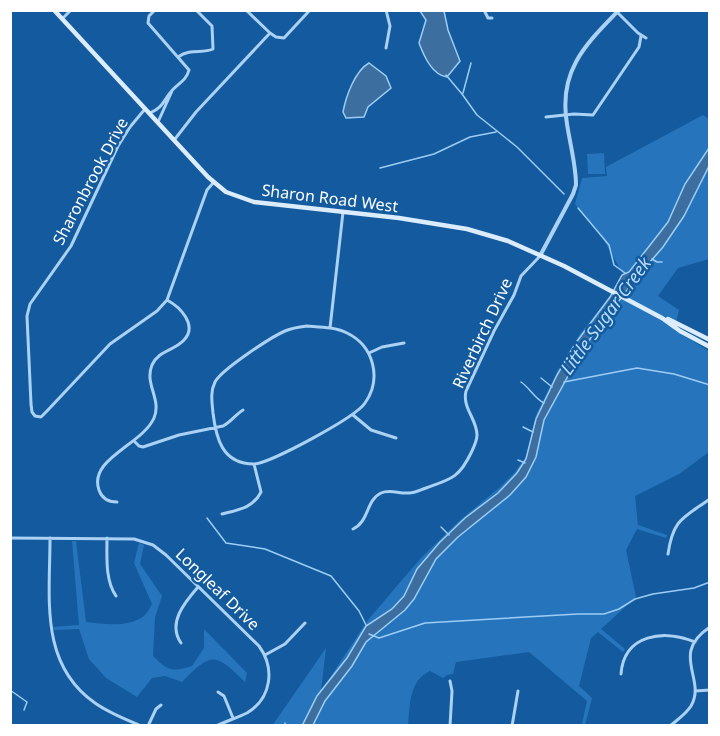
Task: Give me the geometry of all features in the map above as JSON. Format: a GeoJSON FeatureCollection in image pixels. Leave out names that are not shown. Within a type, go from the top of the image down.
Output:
{"type":"FeatureCollection","features":[{"type":"Feature","properties":{"kind":"main road","name":"Sharon Road West"},"geometry":{"type":"LineString","coordinates":[[54,10],[174,140],[226,192],[254,202],[467,229],[508,241],[541,254],[662,318],[710,340]]}},
{"type":"Feature","properties":{"kind":"main road","name":"Sharon Road West"},"geometry":{"type":"LineString","coordinates":[[662,318],[680,331],[710,347]]}},
{"type":"Feature","properties":{"kind":"street"},"geometry":{"type":"LineString","coordinates":[[62,19],[71,10]]}},
{"type":"Feature","properties":{"kind":"street"},"geometry":{"type":"LineString","coordinates":[[155,10],[148,19],[148,23],[187,67],[188,73],[185,79],[173,89],[158,122]]}},
{"type":"Feature","properties":{"kind":"street"},"geometry":{"type":"LineString","coordinates":[[178,57],[192,51],[213,49],[212,26],[195,10]]}},
{"type":"Feature","properties":{"kind":"street"},"geometry":{"type":"LineString","coordinates":[[246,10],[270,33],[284,38],[310,10]]}},
{"type":"Feature","properties":{"kind":"street"},"geometry":{"type":"LineString","coordinates":[[386,10],[390,26],[386,48]]}},
{"type":"Feature","properties":{"kind":"street"},"geometry":{"type":"LineString","coordinates":[[484,10],[488,18],[492,18]]}},
{"type":"Feature","properties":{"kind":"street"},"geometry":{"type":"LineString","coordinates":[[541,254],[575,190],[576,179],[566,115],[567,85],[576,59],[618,11],[641,36],[646,38]]}},
{"type":"Feature","properties":{"kind":"street"},"geometry":{"type":"LineString","coordinates":[[174,140],[196,112],[270,33]]}},
{"type":"Feature","properties":{"kind":"street"},"geometry":{"type":"LineString","coordinates":[[546,117],[593,115],[639,47],[641,36]]}},
{"type":"Feature","properties":{"kind":"street"},"geometry":{"type":"LineString","coordinates":[[150,113],[164,106]]}},
{"type":"Feature","properties":{"kind":"street","name":"Sharonbrook Drive"},"geometry":{"type":"LineString","coordinates":[[145,109],[118,146],[71,246],[30,304],[27,322],[33,414],[41,417],[110,344],[156,311],[167,300],[207,190],[214,182]]}},
{"type":"Feature","properties":{"kind":"street"},"geometry":{"type":"LineString","coordinates":[[330,328],[343,212]]}},
{"type":"Feature","properties":{"kind":"street","name":"Riverbirch Drive"},"geometry":{"type":"LineString","coordinates":[[353,529],[362,522],[372,501],[381,493],[414,492],[448,481],[464,468],[477,436],[465,399],[466,391],[514,295],[521,276],[541,254]]}},
{"type":"Feature","properties":{"kind":"street"},"geometry":{"type":"LineString","coordinates":[[117,502],[110,502],[102,497],[98,487],[99,474],[113,455],[135,441],[149,426],[155,413],[155,400],[149,380],[154,361],[164,351],[183,341],[189,331],[184,315],[177,306],[167,300]]}},
{"type":"Feature","properties":{"kind":"street"},"geometry":{"type":"LineString","coordinates":[[307,326],[341,330],[354,337],[369,353],[374,367],[373,386],[366,402],[353,415],[268,460],[254,464],[237,460],[220,445],[215,427],[212,390],[216,379],[225,370],[285,331],[307,326]]}},
{"type":"Feature","properties":{"kind":"street"},"geometry":{"type":"LineString","coordinates":[[369,353],[382,347],[404,343]]}},
{"type":"Feature","properties":{"kind":"street"},"geometry":{"type":"LineString","coordinates":[[135,441],[143,447],[170,437],[215,427],[228,423],[234,415],[243,410]]}},
{"type":"Feature","properties":{"kind":"street"},"geometry":{"type":"LineString","coordinates":[[353,415],[371,430],[396,438]]}},
{"type":"Feature","properties":{"kind":"street"},"geometry":{"type":"LineString","coordinates":[[222,514],[250,506],[259,496],[261,492],[254,464]]}},
{"type":"Feature","properties":{"kind":"street"},"geometry":{"type":"LineString","coordinates":[[668,554],[670,538],[677,524],[684,516],[710,499]]}},
{"type":"Feature","properties":{"kind":"street","name":"Longleaf Drive"},"geometry":{"type":"LineString","coordinates":[[10,538],[134,539],[153,545],[199,587],[255,642],[265,655]]}},
{"type":"Feature","properties":{"kind":"street"},"geometry":{"type":"LineString","coordinates":[[50,538],[51,628],[61,664],[76,686],[87,697],[106,710],[141,726]]}},
{"type":"Feature","properties":{"kind":"street"},"geometry":{"type":"LineString","coordinates":[[107,538],[109,576],[117,596]]}},
{"type":"Feature","properties":{"kind":"street"},"geometry":{"type":"LineString","coordinates":[[181,643],[176,633],[178,615],[199,587]]}},
{"type":"Feature","properties":{"kind":"street"},"geometry":{"type":"LineString","coordinates":[[216,726],[252,709],[265,693],[269,674],[265,655],[285,644],[305,623]]}},
{"type":"Feature","properties":{"kind":"street"},"geometry":{"type":"LineString","coordinates":[[670,726],[690,707],[695,691],[689,659],[695,642],[701,633],[710,627]]}},
{"type":"Feature","properties":{"kind":"street"},"geometry":{"type":"LineString","coordinates":[[621,674],[625,657],[643,640],[664,634],[678,635],[695,642]]}},
{"type":"Feature","properties":{"kind":"street"},"geometry":{"type":"LineString","coordinates":[[450,681],[452,691],[450,726]]}},
{"type":"Feature","properties":{"kind":"street"},"geometry":{"type":"LineString","coordinates":[[695,691],[710,690]]}},
{"type":"Feature","properties":{"kind":"street"},"geometry":{"type":"LineString","coordinates":[[512,726],[518,691]]}},
{"type":"Feature","properties":{"kind":"street"},"geometry":{"type":"LineString","coordinates":[[218,692],[224,696],[234,718]]}},
{"type":"Feature","properties":{"kind":"street"},"geometry":{"type":"LineString","coordinates":[[148,726],[154,711],[161,705]]}},
{"type":"Feature","properties":{"kind":"shaded area"},"geometry":{"type":"Polygon","coordinates":[[[703,115],[709,119],[709,259],[678,268],[658,296],[679,310],[674,330],[709,351],[709,452],[679,474],[635,496],[638,525],[667,535],[666,538],[637,529],[626,550],[636,597],[601,629],[625,649],[623,652],[598,632],[591,638],[579,686],[592,698],[585,725],[582,724],[587,701],[529,652],[456,662],[453,674],[443,678],[430,671],[423,675],[414,687],[408,725],[272,726],[326,648],[321,691],[368,620],[420,559],[515,472],[527,455],[536,415],[558,370],[580,334],[608,299],[615,299],[627,281],[601,235],[575,204],[582,178],[607,176],[606,167],[703,115]]]}},
{"type":"Feature","properties":{"kind":"shaded area"},"geometry":{"type":"Polygon","coordinates":[[[604,153],[605,174],[588,174],[587,154],[604,153]]]}},
{"type":"Feature","properties":{"kind":"shaded area"},"geometry":{"type":"Polygon","coordinates":[[[72,541],[76,541],[86,622],[123,624],[144,616],[152,604],[134,563],[139,543],[144,545],[140,564],[162,596],[155,617],[153,656],[171,669],[192,666],[204,648],[204,629],[247,673],[245,682],[227,665],[213,660],[200,665],[182,682],[165,676],[152,678],[137,697],[106,678],[89,659],[79,629],[54,630],[53,627],[79,625],[72,541]]]}},
{"type":"Feature","properties":{"kind":"water"},"geometry":{"type":"Polygon","coordinates":[[[420,11],[444,11],[448,30],[460,61],[447,77],[433,69],[421,48],[419,43],[426,20],[420,11]]]}},
{"type":"Feature","properties":{"kind":"water"},"geometry":{"type":"Polygon","coordinates":[[[369,63],[386,76],[391,88],[368,107],[364,117],[346,118],[343,112],[349,92],[359,72],[369,63]]]}},
{"type":"Feature","properties":{"kind":"water","name":"Little Sugar Creek"},"geometry":{"type":"Polygon","coordinates":[[[709,148],[709,166],[684,216],[663,247],[637,277],[584,347],[544,420],[536,457],[526,477],[510,495],[458,537],[436,559],[414,599],[405,610],[366,642],[352,666],[325,701],[313,725],[302,726],[317,696],[347,658],[366,626],[392,609],[404,596],[417,569],[440,542],[465,518],[498,493],[517,473],[526,459],[536,419],[575,344],[610,297],[622,275],[629,272],[668,222],[685,184],[709,148]]]}},
{"type":"Feature","properties":{"kind":"waterway"},"geometry":{"type":"LineString","coordinates":[[463,93],[471,63]]}},
{"type":"Feature","properties":{"kind":"waterway"},"geometry":{"type":"LineString","coordinates":[[446,75],[477,115],[517,147],[564,194]]}},
{"type":"Feature","properties":{"kind":"waterway"},"geometry":{"type":"LineString","coordinates":[[380,168],[434,154],[470,137],[496,132]]}},
{"type":"Feature","properties":{"kind":"waterway","name":"Little Sugar Creek"},"geometry":{"type":"LineString","coordinates":[[578,208],[609,245],[614,265],[625,273]]}},
{"type":"Feature","properties":{"kind":"waterway","name":"Little Sugar Creek"},"geometry":{"type":"LineString","coordinates":[[652,259],[662,262]]}},
{"type":"Feature","properties":{"kind":"waterway","name":"Little Sugar Creek"},"geometry":{"type":"LineString","coordinates":[[564,382],[637,368],[674,374],[710,385]]}},
{"type":"Feature","properties":{"kind":"waterway"},"geometry":{"type":"LineString","coordinates":[[541,378],[552,387]]}},
{"type":"Feature","properties":{"kind":"waterway"},"geometry":{"type":"LineString","coordinates":[[521,382],[544,403]]}},
{"type":"Feature","properties":{"kind":"waterway"},"geometry":{"type":"LineString","coordinates":[[523,427],[533,432]]}},
{"type":"Feature","properties":{"kind":"waterway"},"geometry":{"type":"LineString","coordinates":[[518,460],[525,463]]}},
{"type":"Feature","properties":{"kind":"waterway"},"geometry":{"type":"LineString","coordinates":[[207,518],[226,543],[265,549],[331,576],[359,611],[366,625]]}},
{"type":"Feature","properties":{"kind":"waterway"},"geometry":{"type":"LineString","coordinates":[[441,527],[449,535]]}},
{"type":"Feature","properties":{"kind":"waterway"},"geometry":{"type":"LineString","coordinates":[[369,634],[379,638],[425,623],[604,614],[619,609],[635,599],[694,588],[710,582]]}},
{"type":"Feature","properties":{"kind":"waterway"},"geometry":{"type":"LineString","coordinates":[[10,690],[27,702],[24,710]]}}]}
